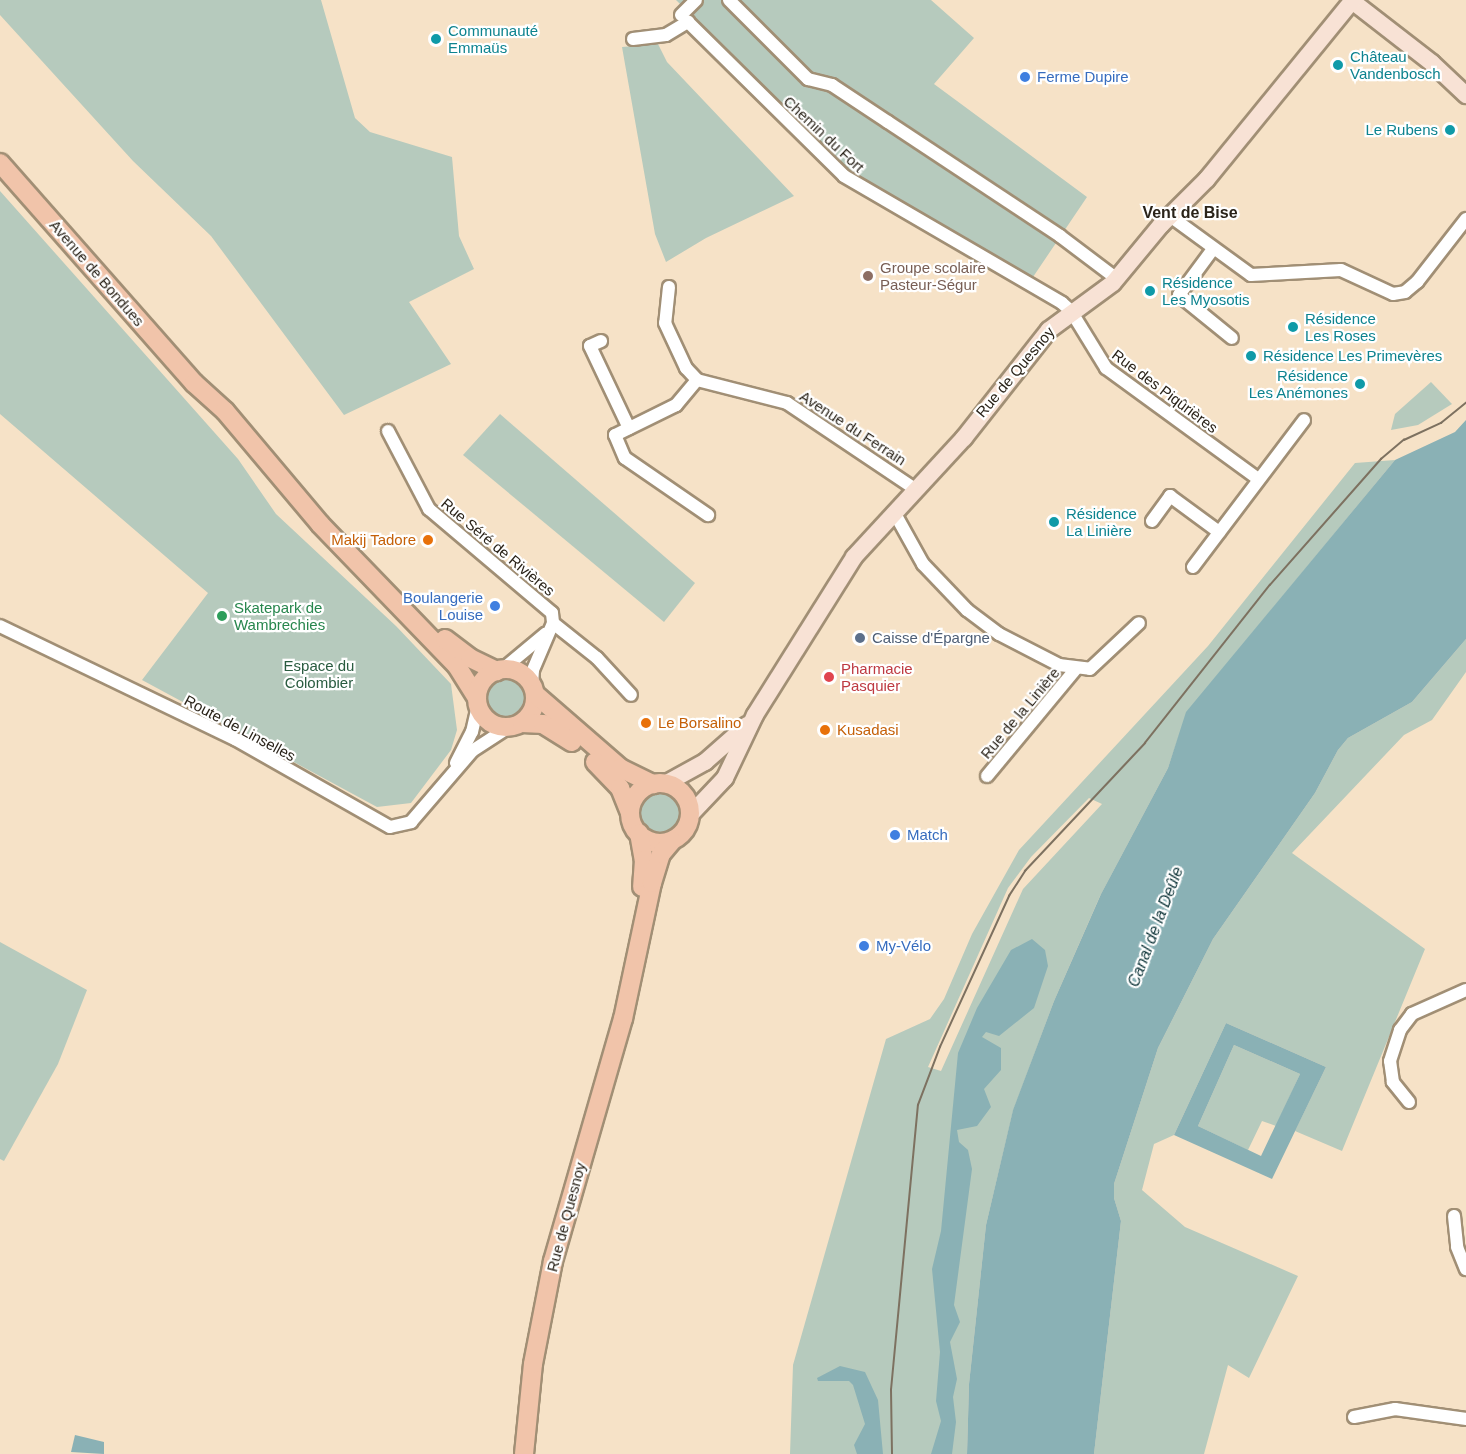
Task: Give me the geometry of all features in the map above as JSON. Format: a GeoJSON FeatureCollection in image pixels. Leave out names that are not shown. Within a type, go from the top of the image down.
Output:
{"type":"FeatureCollection","features":[{"type":"Feature","properties":{"kind":"main road","name":"Avenue de Bondues"},"geometry":{"type":"LineString","coordinates":[[0,163],[194,383],[221,423],[293,506],[320,524],[464,673],[478,702]]}},
{"type":"Feature","properties":{"kind":"main road","name":"Avenue de Bondues"},"geometry":{"type":"LineString","coordinates":[[388,592],[466,656],[500,670]]}},
{"type":"Feature","properties":{"kind":"main road"},"geometry":{"type":"LineString","coordinates":[[500,670],[520,673],[533,689],[620,768],[683,794],[690,815],[683,833],[672,841],[654,842],[639,833],[617,784],[582,750],[547,726],[490,722],[478,702],[483,681],[500,670]]}},
{"type":"Feature","properties":{"kind":"main road"},"geometry":{"type":"LineString","coordinates":[[516,725],[533,709],[533,689]]}},
{"type":"Feature","properties":{"kind":"main road"},"geometry":{"type":"LineString","coordinates":[[630,813],[637,795],[659,784]]}},
{"type":"Feature","properties":{"kind":"main road","name":"Rue de Quesnoy"},"geometry":{"type":"LineString","coordinates":[[630,984],[644,864],[639,833]]}},
{"type":"Feature","properties":{"kind":"main road","name":"Rue de Quesnoy"},"geometry":{"type":"LineString","coordinates":[[524,1454],[533,1364],[553,1261],[630,984],[652,883],[661,854],[672,841]]}},
{"type":"Feature","properties":{"kind":"street"},"geometry":{"type":"LineString","coordinates":[[681,15],[696,0]]}},
{"type":"Feature","properties":{"kind":"street"},"geometry":{"type":"LineString","coordinates":[[729,0],[808,79],[831,85],[1060,236],[1117,279]]}},
{"type":"Feature","properties":{"kind":"street"},"geometry":{"type":"LineString","coordinates":[[1353,1],[1432,63],[1466,95]]}},
{"type":"Feature","properties":{"kind":"street","name":"Rue de Quesnoy"},"geometry":{"type":"LineString","coordinates":[[690,815],[725,778],[755,715],[846,568],[894,512],[964,438],[1049,330],[1071,311],[1117,279],[1170,216],[1208,179],[1247,126],[1353,1]]}},
{"type":"Feature","properties":{"kind":"street","name":"Chemin du Fort"},"geometry":{"type":"LineString","coordinates":[[633,39],[666,35],[688,22],[844,177],[1071,311]]}},
{"type":"Feature","properties":{"kind":"street"},"geometry":{"type":"LineString","coordinates":[[1170,216],[1251,275],[1341,270],[1357,274],[1386,292],[1401,293],[1417,282],[1466,219]]}},
{"type":"Feature","properties":{"kind":"street"},"geometry":{"type":"LineString","coordinates":[[1213,249],[1179,295],[1232,338]]}},
{"type":"Feature","properties":{"kind":"street"},"geometry":{"type":"LineString","coordinates":[[669,287],[665,323],[686,368],[697,380],[676,405],[615,435],[625,458],[708,515]]}},
{"type":"Feature","properties":{"kind":"street","name":"Rue des Piqûrières"},"geometry":{"type":"LineString","coordinates":[[1071,311],[1106,368],[1258,479]]}},
{"type":"Feature","properties":{"kind":"street"},"geometry":{"type":"LineString","coordinates":[[601,341],[590,346],[629,428]]}},
{"type":"Feature","properties":{"kind":"street","name":"Avenue du Ferrain"},"geometry":{"type":"LineString","coordinates":[[697,380],[787,403],[915,489]]}},
{"type":"Feature","properties":{"kind":"street"},"geometry":{"type":"LineString","coordinates":[[1193,567],[1304,420]]}},
{"type":"Feature","properties":{"kind":"street","name":"Rue Séré de Rivières"},"geometry":{"type":"LineString","coordinates":[[388,431],[428,507],[545,605],[553,615],[551,627],[597,658],[632,695]]}},
{"type":"Feature","properties":{"kind":"street"},"geometry":{"type":"LineString","coordinates":[[1152,521],[1170,496],[1219,532]]}},
{"type":"Feature","properties":{"kind":"street","name":"Rue de la Linière"},"geometry":{"type":"LineString","coordinates":[[894,512],[924,564],[967,610],[1007,639],[1075,670],[1094,667],[1139,623]]}},
{"type":"Feature","properties":{"kind":"street","name":"Route de Linselles"},"geometry":{"type":"LineString","coordinates":[[0,626],[235,739],[382,824],[397,827],[411,822],[449,776],[480,744],[516,725]]}},
{"type":"Feature","properties":{"kind":"street"},"geometry":{"type":"LineString","coordinates":[[500,670],[551,627]]}},
{"type":"Feature","properties":{"kind":"street"},"geometry":{"type":"LineString","coordinates":[[533,689],[551,627]]}},
{"type":"Feature","properties":{"kind":"street","name":"Rue de la Linière"},"geometry":{"type":"LineString","coordinates":[[987,776],[1075,670]]}},
{"type":"Feature","properties":{"kind":"street","name":"Route de Linselles"},"geometry":{"type":"LineString","coordinates":[[449,776],[472,732],[478,702]]}},
{"type":"Feature","properties":{"kind":"street","name":"Rue de Quesnoy"},"geometry":{"type":"LineString","coordinates":[[659,784],[711,758],[755,715]]}},
{"type":"Feature","properties":{"kind":"street"},"geometry":{"type":"LineString","coordinates":[[1409,1101],[1399,1093],[1391,1072],[1390,1061],[1400,1030],[1412,1014],[1466,990]]}},
{"type":"Feature","properties":{"kind":"street"},"geometry":{"type":"LineString","coordinates":[[1451,1218],[1457,1247],[1466,1269]]}},
{"type":"Feature","properties":{"kind":"street"},"geometry":{"type":"LineString","coordinates":[[1354,1417],[1389,1409],[1466,1419]]}},
{"type":"Feature","properties":{"kind":"green space"},"geometry":{"type":"Polygon","coordinates":[[[0,0],[321,0],[355,118],[370,132],[452,157],[459,236],[474,269],[409,302],[451,364],[344,415],[211,236],[133,161],[0,15],[0,0]]]}},
{"type":"Feature","properties":{"kind":"green space"},"geometry":{"type":"Polygon","coordinates":[[[676,0],[931,0],[974,38],[934,84],[1087,197],[1033,277],[847,169],[676,0]]]}},
{"type":"Feature","properties":{"kind":"green space"},"geometry":{"type":"Polygon","coordinates":[[[658,44],[667,62],[794,196],[706,238],[666,262],[655,234],[622,47],[658,44]]]}},
{"type":"Feature","properties":{"kind":"green space","name":"Espace du Colombier"},"geometry":{"type":"Polygon","coordinates":[[[0,191],[238,459],[276,514],[396,626],[451,684],[457,730],[451,750],[411,803],[377,807],[142,680],[208,593],[0,414],[0,191]]]}},
{"type":"Feature","properties":{"kind":"green space"},"geometry":{"type":"Polygon","coordinates":[[[1431,382],[1452,404],[1418,425],[1391,430],[1395,414],[1431,382]]]}},
{"type":"Feature","properties":{"kind":"green space"},"geometry":{"type":"Polygon","coordinates":[[[500,414],[695,583],[664,622],[463,455],[500,414]]]}},
{"type":"Feature","properties":{"kind":"green space"},"geometry":{"type":"Polygon","coordinates":[[[1395,460],[1187,712],[1168,768],[1100,896],[1054,1001],[1013,1111],[986,1225],[969,1384],[967,1454],[790,1454],[793,1365],[886,1039],[930,1019],[944,999],[972,934],[1019,850],[1208,646],[1355,463],[1395,460]],[[1089,798],[1031,857],[1008,888],[928,1067],[941,1071],[1023,889],[1102,804],[1089,798]]]}},
{"type":"Feature","properties":{"kind":"green space"},"geometry":{"type":"Polygon","coordinates":[[[1466,639],[1466,672],[1432,720],[1404,735],[1292,853],[1425,949],[1342,1151],[1295,1131],[1326,1067],[1226,1023],[1174,1135],[1154,1144],[1142,1190],[1185,1227],[1298,1276],[1249,1378],[1228,1365],[1204,1454],[1094,1454],[1121,1221],[1114,1198],[1114,1184],[1158,1048],[1213,939],[1315,793],[1338,750],[1348,738],[1412,702],[1466,639]]]}},
{"type":"Feature","properties":{"kind":"green space"},"geometry":{"type":"Polygon","coordinates":[[[506,678],[514,679],[520,684],[525,690],[525,706],[520,712],[514,717],[506,718],[498,717],[492,712],[487,706],[486,698],[487,690],[492,684],[498,679],[506,678]]]}},
{"type":"Feature","properties":{"kind":"green space"},"geometry":{"type":"Polygon","coordinates":[[[660,792],[675,798],[681,813],[675,828],[660,834],[645,828],[639,813],[645,798],[660,792]]]}},
{"type":"Feature","properties":{"kind":"green space"},"geometry":{"type":"Polygon","coordinates":[[[0,942],[87,990],[58,1064],[4,1161],[0,1159],[0,942]]]}},
{"type":"Feature","properties":{"kind":"green space"},"geometry":{"type":"Polygon","coordinates":[[[1234,1045],[1300,1074],[1276,1126],[1262,1121],[1248,1150],[1198,1126],[1234,1045]]]}},
{"type":"Feature","properties":{"kind":"water","name":"Canal de la Deûle"},"geometry":{"type":"Polygon","coordinates":[[[1466,420],[1466,639],[1412,702],[1348,738],[1338,750],[1315,793],[1213,939],[1158,1048],[1114,1184],[1114,1198],[1121,1221],[1094,1454],[967,1454],[969,1384],[986,1225],[1013,1110],[1054,1001],[1101,894],[1168,768],[1186,712],[1395,460],[1455,432],[1466,420]]]}},
{"type":"Feature","properties":{"kind":"water"},"geometry":{"type":"Polygon","coordinates":[[[1032,939],[1045,950],[1048,966],[1034,1008],[999,1036],[986,1032],[982,1037],[1001,1048],[1001,1070],[984,1089],[991,1107],[977,1126],[957,1130],[959,1142],[968,1150],[972,1169],[954,1305],[960,1322],[950,1342],[957,1379],[953,1397],[956,1422],[952,1454],[931,1454],[941,1421],[936,1401],[940,1352],[932,1269],[941,1231],[958,1053],[977,1008],[1011,950],[1032,939]]]}},
{"type":"Feature","properties":{"kind":"water"},"geometry":{"type":"Polygon","coordinates":[[[1226,1023],[1326,1067],[1272,1179],[1174,1135],[1226,1023]],[[1234,1045],[1198,1126],[1261,1156],[1300,1074],[1234,1045]]]}},
{"type":"Feature","properties":{"kind":"water"},"geometry":{"type":"Polygon","coordinates":[[[840,1366],[865,1372],[878,1400],[883,1454],[857,1454],[854,1445],[865,1424],[853,1385],[849,1381],[818,1381],[817,1378],[840,1366]]]}},
{"type":"Feature","properties":{"kind":"water"},"geometry":{"type":"Polygon","coordinates":[[[75,1435],[104,1442],[104,1454],[71,1452],[75,1435]]]}},
{"type":"Feature","properties":{"kind":"tram line"},"geometry":{"type":"LineString","coordinates":[[892,1454],[891,1390],[918,1105],[940,1047],[1009,896],[1025,871],[1145,743],[1270,585],[1381,459],[1404,440],[1441,423],[1466,403]]}},
{"type":"Feature","properties":{"kind":"place","name":"Communauté Emmaüs"},"geometry":{"type":"Point","coordinates":[436,39]}},
{"type":"Feature","properties":{"kind":"place","name":"Château Vandenbosch"},"geometry":{"type":"Point","coordinates":[1338,65]}},
{"type":"Feature","properties":{"kind":"place","name":"Ferme Dupire"},"geometry":{"type":"Point","coordinates":[1025,77]}},
{"type":"Feature","properties":{"kind":"place","name":"Le Rubens"},"geometry":{"type":"Point","coordinates":[1450,130]}},
{"type":"Feature","properties":{"kind":"place","name":"Groupe scolaire Pasteur-Ségur"},"geometry":{"type":"Point","coordinates":[868,276]}},
{"type":"Feature","properties":{"kind":"place","name":"Résidence Les Myosotis"},"geometry":{"type":"Point","coordinates":[1150,291]}},
{"type":"Feature","properties":{"kind":"place","name":"Résidence Les Roses"},"geometry":{"type":"Point","coordinates":[1293,327]}},
{"type":"Feature","properties":{"kind":"place","name":"Résidence Les Primevères"},"geometry":{"type":"Point","coordinates":[1251,356]}},
{"type":"Feature","properties":{"kind":"place","name":"Résidence Les Anémones"},"geometry":{"type":"Point","coordinates":[1360,384]}},
{"type":"Feature","properties":{"kind":"place","name":"Résidence La Linière"},"geometry":{"type":"Point","coordinates":[1054,522]}},
{"type":"Feature","properties":{"kind":"place","name":"Makij Tadore"},"geometry":{"type":"Point","coordinates":[428,540]}},
{"type":"Feature","properties":{"kind":"place","name":"Boulangerie Louise"},"geometry":{"type":"Point","coordinates":[495,606]}},
{"type":"Feature","properties":{"kind":"place","name":"Skatepark de Wambrechies"},"geometry":{"type":"Point","coordinates":[222,616]}},
{"type":"Feature","properties":{"kind":"place","name":"Caisse d'Épargne"},"geometry":{"type":"Point","coordinates":[860,638]}},
{"type":"Feature","properties":{"kind":"place","name":"Pharmacie Pasquier"},"geometry":{"type":"Point","coordinates":[829,677]}},
{"type":"Feature","properties":{"kind":"place","name":"Le Borsalino"},"geometry":{"type":"Point","coordinates":[646,723]}},
{"type":"Feature","properties":{"kind":"place","name":"Kusadasi"},"geometry":{"type":"Point","coordinates":[825,730]}},
{"type":"Feature","properties":{"kind":"place","name":"Match"},"geometry":{"type":"Point","coordinates":[895,835]}},
{"type":"Feature","properties":{"kind":"place","name":"My-Vélo"},"geometry":{"type":"Point","coordinates":[864,946]}},
{"type":"Feature","properties":{"kind":"district","name":"Vent de Bise"},"geometry":{"type":"Point","coordinates":[1190,213]}}]}
